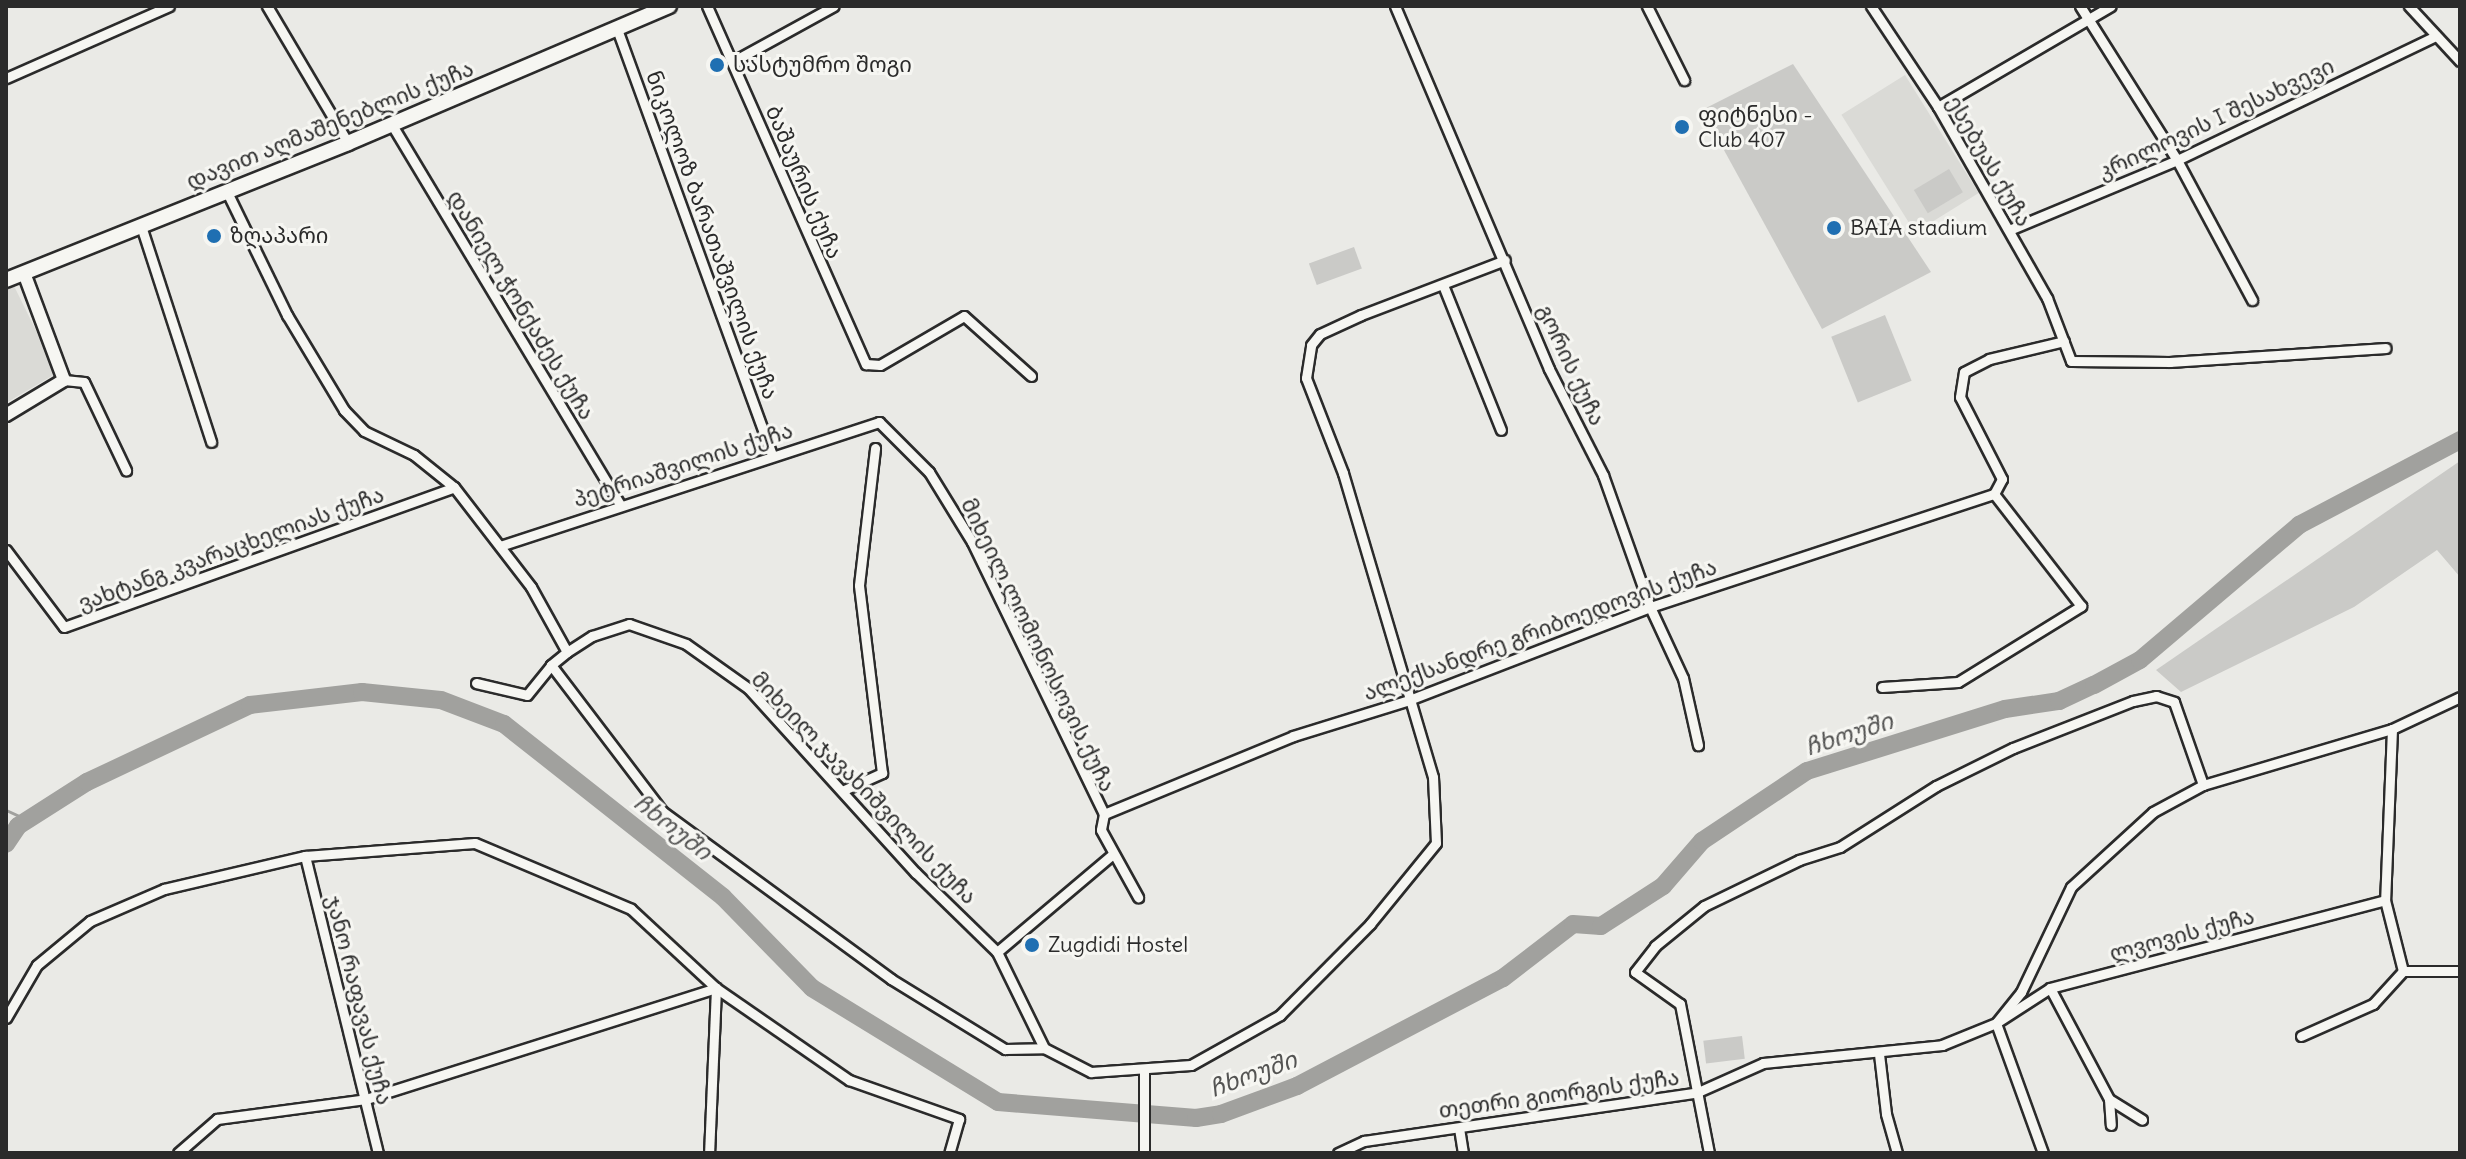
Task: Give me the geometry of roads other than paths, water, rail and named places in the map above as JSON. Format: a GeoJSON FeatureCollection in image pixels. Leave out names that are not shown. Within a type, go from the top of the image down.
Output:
{"type":"FeatureCollection","features":[{"type":"Feature","properties":{"kind":"highway","name":"დავით აღმაშენებლის ქუჩა"},"geometry":{"type":"LineString","coordinates":[[6,280],[392,125],[669,6]]}},
{"type":"Feature","properties":{"kind":"main road"},"geometry":{"type":"LineString","coordinates":[[6,415],[64,380],[24,273]]}},
{"type":"Feature","properties":{"kind":"street"},"geometry":{"type":"LineString","coordinates":[[6,78],[169,6]]}},
{"type":"Feature","properties":{"kind":"street"},"geometry":{"type":"LineString","coordinates":[[267,6],[348,143]]}},
{"type":"Feature","properties":{"kind":"street","name":"ბაშაურის ქუჩა"},"geometry":{"type":"LineString","coordinates":[[707,6],[857,351],[873,368],[964,316],[1031,376]]}},
{"type":"Feature","properties":{"kind":"street"},"geometry":{"type":"LineString","coordinates":[[732,62],[834,6]]}},
{"type":"Feature","properties":{"kind":"street","name":"გორის ქუჩა"},"geometry":{"type":"LineString","coordinates":[[1395,6],[1549,369],[1603,475],[1650,607],[1683,678],[1698,745]]}},
{"type":"Feature","properties":{"kind":"street"},"geometry":{"type":"LineString","coordinates":[[1647,6],[1684,80]]}},
{"type":"Feature","properties":{"kind":"street","name":"ესებუას ქუჩა"},"geometry":{"type":"LineString","coordinates":[[1871,6],[1938,107],[2009,230],[2047,298],[2064,341]]}},
{"type":"Feature","properties":{"kind":"street"},"geometry":{"type":"LineString","coordinates":[[2080,6],[2177,160],[2252,300]]}},
{"type":"Feature","properties":{"kind":"street"},"geometry":{"type":"LineString","coordinates":[[1938,107],[2091,21],[2111,6]]}},
{"type":"Feature","properties":{"kind":"street"},"geometry":{"type":"LineString","coordinates":[[2409,6],[2460,61]]}},
{"type":"Feature","properties":{"kind":"street","name":"ნიკოლოზ ბარათაშვილის ქუჩა"},"geometry":{"type":"LineString","coordinates":[[617,29],[772,454]]}},
{"type":"Feature","properties":{"kind":"street","name":"კრილოვის I შესახვევი"},"geometry":{"type":"LineString","coordinates":[[2009,230],[2177,160],[2436,36]]}},
{"type":"Feature","properties":{"kind":"street","name":"დანიელ ჭონქაძეს ქუჩა"},"geometry":{"type":"LineString","coordinates":[[392,125],[620,504]]}},
{"type":"Feature","properties":{"kind":"street"},"geometry":{"type":"LineString","coordinates":[[227,192],[287,315],[344,410],[364,431],[414,455],[454,487],[531,587],[567,652]]}},
{"type":"Feature","properties":{"kind":"street"},"geometry":{"type":"LineString","coordinates":[[141,226],[211,442]]}},
{"type":"Feature","properties":{"kind":"street"},"geometry":{"type":"LineString","coordinates":[[551,665],[663,812],[891,979],[1005,1049],[1044,1048],[1091,1072],[1144,1071],[1191,1065],[1280,1015],[1370,924],[1436,843],[1433,777],[1343,473],[1305,367],[1320,334],[1505,260]]}},
{"type":"Feature","properties":{"kind":"street"},"geometry":{"type":"LineString","coordinates":[[1443,285],[1501,430]]}},
{"type":"Feature","properties":{"kind":"street"},"geometry":{"type":"LineString","coordinates":[[1882,687],[1958,682],[2081,606],[1994,494],[2002,479],[1960,397],[1964,372],[1989,359],[2064,341],[2071,361],[2170,362],[2386,348]]}},
{"type":"Feature","properties":{"kind":"street"},"geometry":{"type":"LineString","coordinates":[[64,380],[84,382],[126,470]]}},
{"type":"Feature","properties":{"kind":"street","name":"პეტრიაშვილის ქუჩა"},"geometry":{"type":"LineString","coordinates":[[500,546],[772,454],[879,422]]}},
{"type":"Feature","properties":{"kind":"street","name":"მიხეილ ლომონოსოვის ქუჩა"},"geometry":{"type":"LineString","coordinates":[[879,422],[929,472],[972,542],[1104,814],[1101,830],[1138,897]]}},
{"type":"Feature","properties":{"kind":"street"},"geometry":{"type":"LineString","coordinates":[[844,790],[882,773],[859,585],[875,448]]}},
{"type":"Feature","properties":{"kind":"street","name":"ვახტანგ კვარაცხელიას ქუჩა"},"geometry":{"type":"LineString","coordinates":[[6,550],[64,627],[454,487]]}},
{"type":"Feature","properties":{"kind":"street","name":"ალექსანდრე გრიბოედოვის ქუჩა"},"geometry":{"type":"LineString","coordinates":[[1104,814],[1293,736],[1409,700],[1650,607],[1994,494]]}},
{"type":"Feature","properties":{"kind":"street","name":"მიხეილ ჯავახიშვილის ქუჩა"},"geometry":{"type":"LineString","coordinates":[[476,683],[527,695],[551,665],[567,652],[592,636],[629,624],[686,644],[748,688],[844,790],[916,873],[997,952],[1044,1048]]}},
{"type":"Feature","properties":{"kind":"street"},"geometry":{"type":"LineString","coordinates":[[1709,1153],[1680,1004],[1635,972],[1655,946],[1704,906],[1799,860],[1840,847],[1936,786],[2013,748],[2133,701],[2156,696],[2174,702],[2203,785]]}},
{"type":"Feature","properties":{"kind":"street","name":"თეთრი გიორგის ქუჩა"},"geometry":{"type":"LineString","coordinates":[[1338,1153],[1364,1141],[1698,1092],[1763,1063],[1879,1054],[1942,1045],[1996,1023],[2021,992],[2071,887],[2153,812],[2203,785],[2392,729],[2460,697]]}},
{"type":"Feature","properties":{"kind":"street"},"geometry":{"type":"LineString","coordinates":[[2392,729],[2385,900],[2403,971]]}},
{"type":"Feature","properties":{"kind":"street"},"geometry":{"type":"LineString","coordinates":[[6,1018],[37,965],[90,921],[164,889],[305,856],[475,843],[631,909],[716,988],[849,1080],[959,1119],[949,1153]]}},
{"type":"Feature","properties":{"kind":"street"},"geometry":{"type":"LineString","coordinates":[[997,952],[1113,854]]}},
{"type":"Feature","properties":{"kind":"street","name":"ჯანო რაფავას ქუჩა"},"geometry":{"type":"LineString","coordinates":[[305,856],[378,1153]]}},
{"type":"Feature","properties":{"kind":"street","name":"ლვოვის ქუჩა"},"geometry":{"type":"LineString","coordinates":[[1996,1023],[2050,988],[2385,900]]}},
{"type":"Feature","properties":{"kind":"street"},"geometry":{"type":"LineString","coordinates":[[2301,1036],[2373,1004],[2403,971],[2460,971]]}},
{"type":"Feature","properties":{"kind":"street"},"geometry":{"type":"LineString","coordinates":[[178,1153],[217,1119],[366,1099],[716,988]]}},
{"type":"Feature","properties":{"kind":"street"},"geometry":{"type":"LineString","coordinates":[[709,1153],[716,988]]}},
{"type":"Feature","properties":{"kind":"street"},"geometry":{"type":"LineString","coordinates":[[2050,988],[2109,1099],[2111,1125]]}},
{"type":"Feature","properties":{"kind":"street"},"geometry":{"type":"LineString","coordinates":[[1996,1023],[2043,1153]]}},
{"type":"Feature","properties":{"kind":"street"},"geometry":{"type":"LineString","coordinates":[[1879,1054],[1886,1114],[1897,1153]]}},
{"type":"Feature","properties":{"kind":"street"},"geometry":{"type":"LineString","coordinates":[[1143,1149],[1144,1071]]}},
{"type":"Feature","properties":{"kind":"street"},"geometry":{"type":"LineString","coordinates":[[2109,1099],[2142,1120]]}},
{"type":"Feature","properties":{"kind":"street"},"geometry":{"type":"LineString","coordinates":[[1459,1128],[1463,1153]]}},
{"type":"Feature","properties":{"kind":"waterway","name":"ჩხოუში"},"geometry":{"type":"LineString","coordinates":[[6,844],[18,826],[87,782],[250,705],[362,692],[441,700],[504,724],[723,897],[812,988],[998,1102],[1196,1118],[1221,1114],[1297,1086],[1503,978],[1573,924],[1601,926],[1663,886],[1702,841],[1807,771],[2005,709],[2059,701],[2140,660],[2299,525],[2460,440]]}},
{"type":"Feature","properties":{"kind":"waterway"},"geometry":{"type":"LineString","coordinates":[[6,810],[27,820]]}},
{"type":"Feature","properties":{"kind":"place","name":"სასტუმრო შოგი"},"geometry":{"type":"Point","coordinates":[717,65]}},
{"type":"Feature","properties":{"kind":"place","name":"ფიტნესი - Club 407"},"geometry":{"type":"Point","coordinates":[1682,127]}},
{"type":"Feature","properties":{"kind":"place","name":"BAIA stadium"},"geometry":{"type":"Point","coordinates":[1834,228]}},
{"type":"Feature","properties":{"kind":"place","name":"ზღაპარი"},"geometry":{"type":"Point","coordinates":[214,236]}},
{"type":"Feature","properties":{"kind":"place","name":"Zugdidi Hostel"},"geometry":{"type":"Point","coordinates":[1032,945]}}]}
